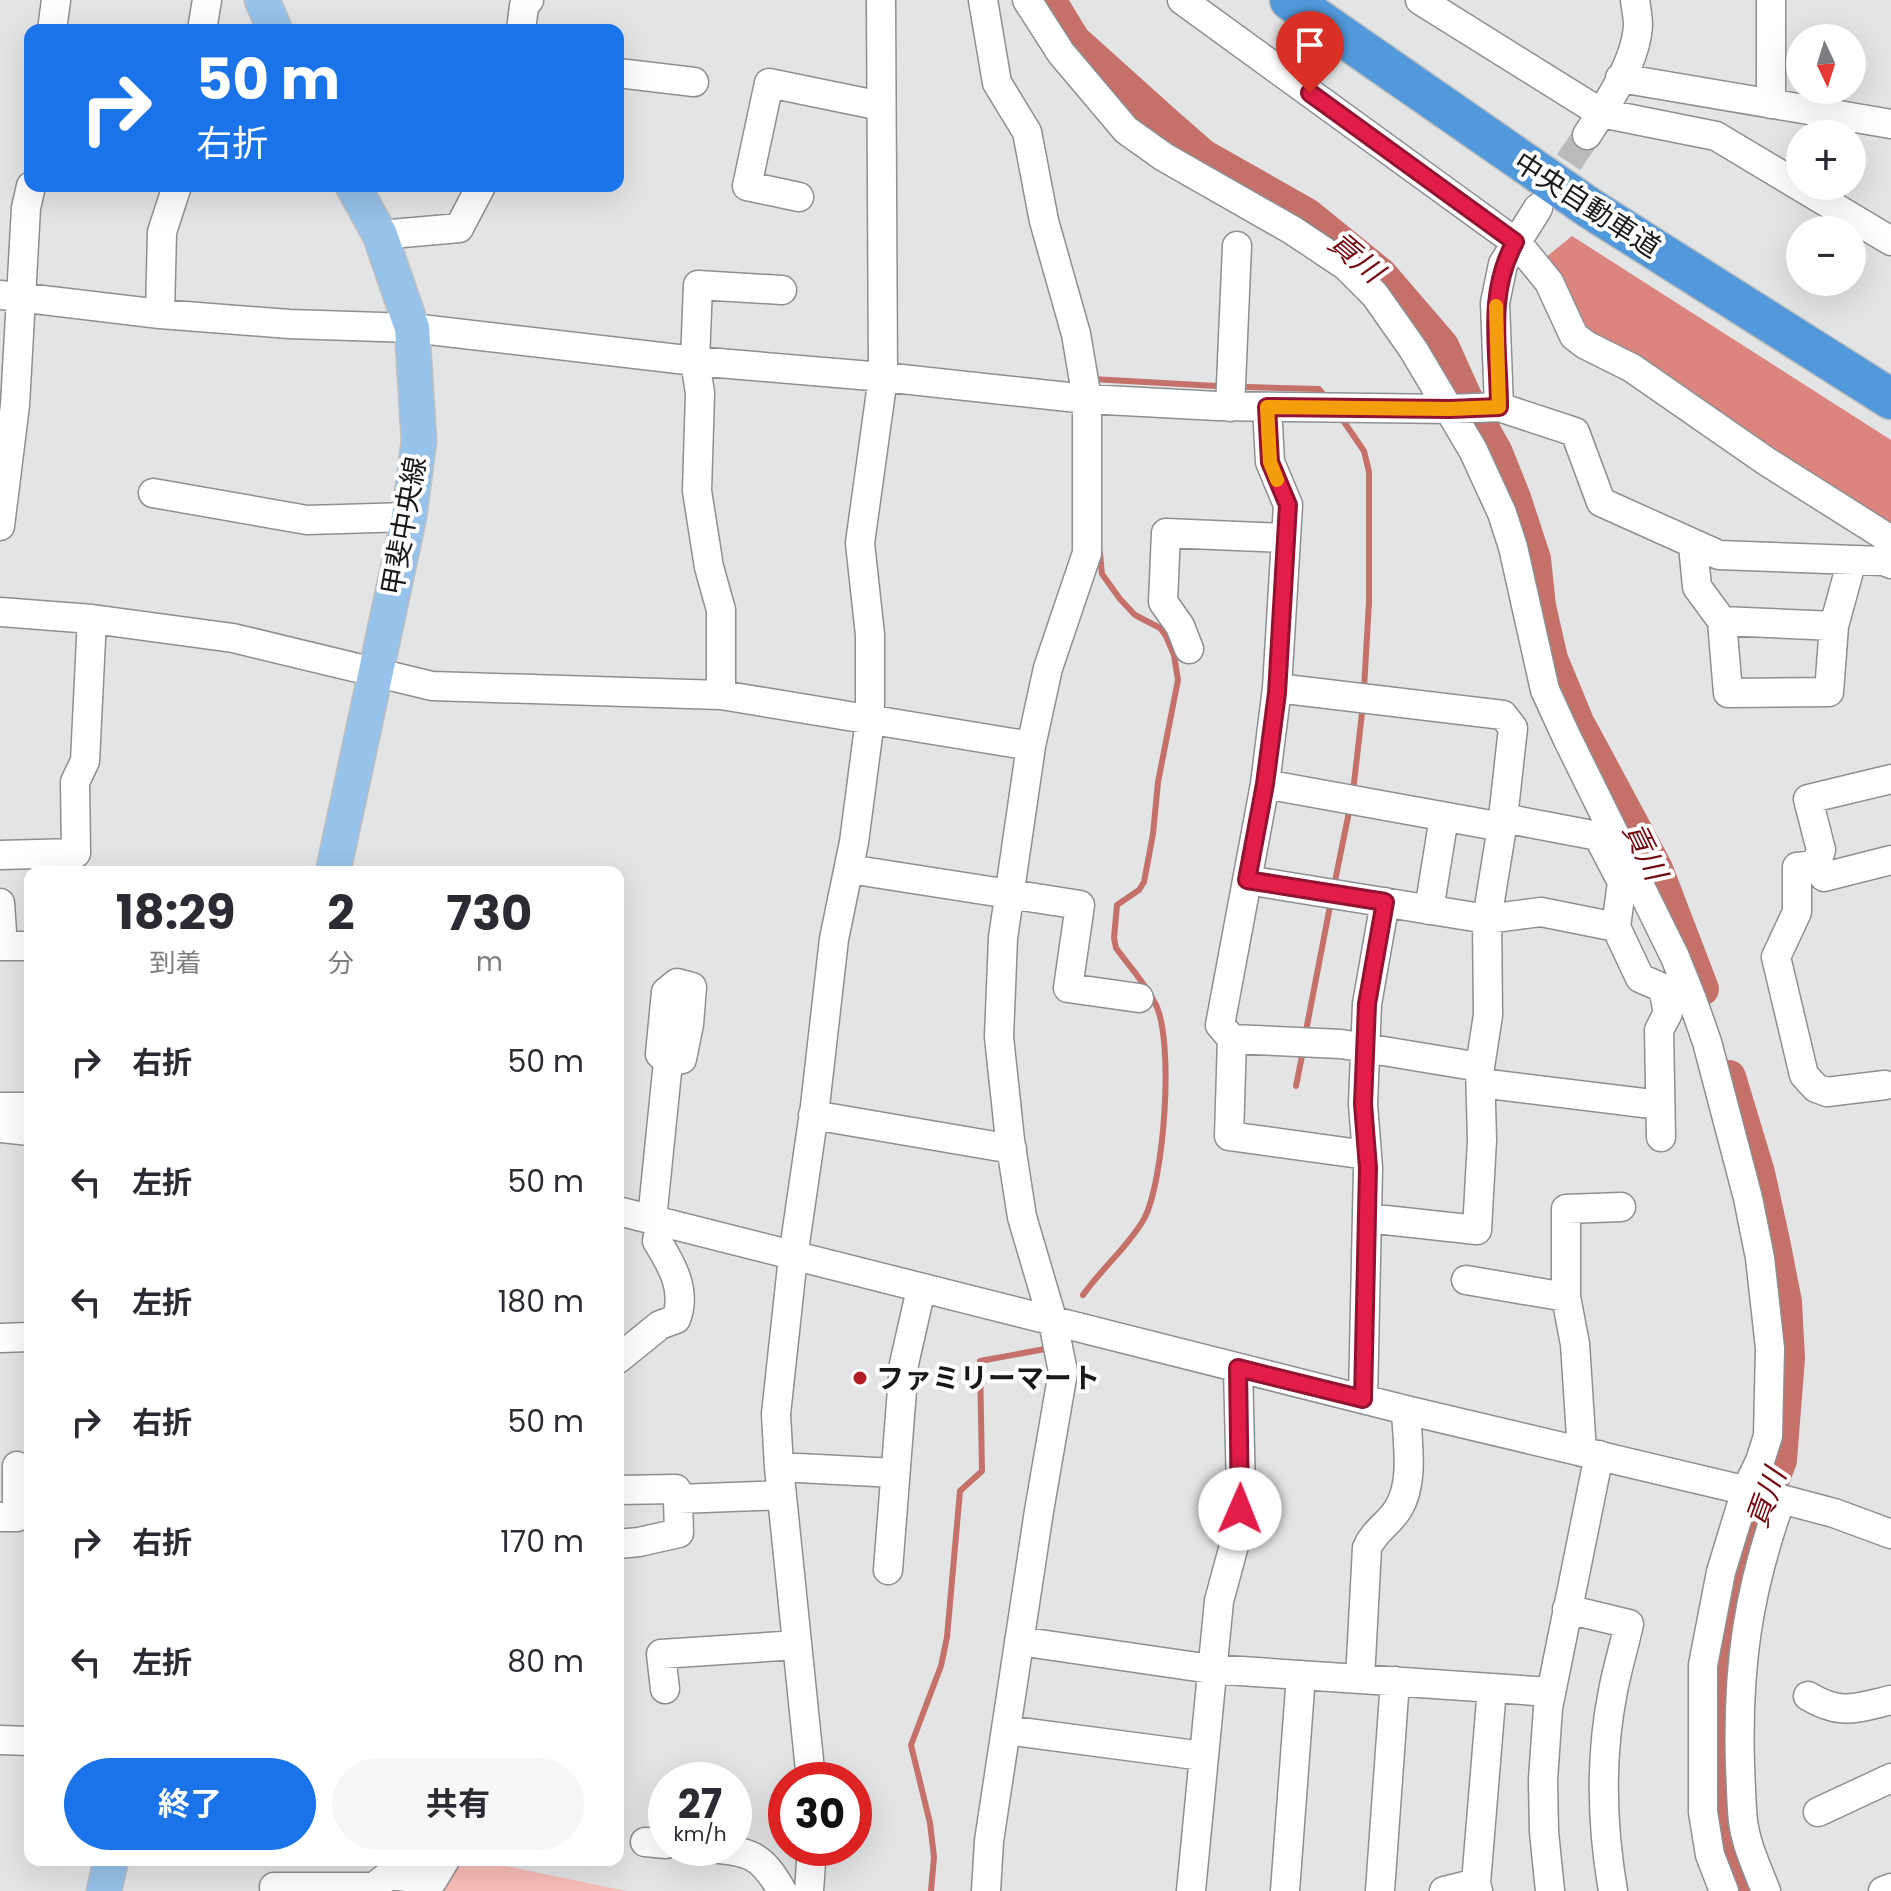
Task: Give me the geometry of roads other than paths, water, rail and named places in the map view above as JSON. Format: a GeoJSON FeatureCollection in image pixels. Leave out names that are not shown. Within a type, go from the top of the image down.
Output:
{"type":"FeatureCollection","features":[{"type":"Feature","properties":{"kind":"highway","name":"中央自動車道"},"geometry":{"type":"LineString","coordinates":[[1290,0],[1591,209],[1891,399]]}},
{"type":"Feature","properties":{"kind":"highway","name":"中央自動車道"},"geometry":{"type":"LineString","coordinates":[[1337,0],[1608,188],[1891,370]]}},
{"type":"Feature","properties":{"kind":"main road"},"geometry":{"type":"LineString","coordinates":[[262,0],[272,24]]}},
{"type":"Feature","properties":{"kind":"main road","name":"甲斐中央線"},"geometry":{"type":"LineString","coordinates":[[334,866],[409,517],[419,441],[412,328],[380,235],[356,192]]}},
{"type":"Feature","properties":{"kind":"main road"},"geometry":{"type":"LineString","coordinates":[[104,1891],[110,1866]]}},
{"type":"Feature","properties":{"kind":"street"},"geometry":{"type":"LineString","coordinates":[[53,24],[56,0]]}},
{"type":"Feature","properties":{"kind":"street"},"geometry":{"type":"LineString","coordinates":[[203,24],[207,0]]}},
{"type":"Feature","properties":{"kind":"street"},"geometry":{"type":"LineString","coordinates":[[522,24],[524,6],[529,0]]}},
{"type":"Feature","properties":{"kind":"street"},"geometry":{"type":"LineString","coordinates":[[809,1762],[776,1414],[834,939],[849,869],[870,720],[870,635],[860,543],[883,377],[881,0]]}},
{"type":"Feature","properties":{"kind":"street"},"geometry":{"type":"LineString","coordinates":[[983,0],[997,83],[1027,132],[1044,221],[1094,399],[1087,553],[1048,668],[1031,746],[1003,938],[999,1037],[1012,1149],[1022,1217],[1053,1322],[1063,1372],[989,1841],[986,1891]]}},
{"type":"Feature","properties":{"kind":"street"},"geometry":{"type":"LineString","coordinates":[[1027,0],[1061,53],[1126,130],[1164,157],[1292,230],[1346,266],[1375,295],[1413,349],[1473,450],[1502,513],[1513,547],[1545,690],[1675,957],[1707,1042],[1748,1198],[1760,1258],[1770,1348],[1768,1436],[1721,1572],[1703,1665],[1703,1812],[1710,1855],[1724,1891]]}},
{"type":"Feature","properties":{"kind":"street"},"geometry":{"type":"LineString","coordinates":[[1182,0],[1515,242],[1549,282],[1574,336],[1632,368],[1766,461],[1891,540]]}},
{"type":"Feature","properties":{"kind":"street"},"geometry":{"type":"LineString","coordinates":[[1420,0],[1594,124],[1716,136],[1891,241]]}},
{"type":"Feature","properties":{"kind":"street"},"geometry":{"type":"LineString","coordinates":[[1594,124],[1631,54],[1638,26],[1635,0]]}},
{"type":"Feature","properties":{"kind":"street"},"geometry":{"type":"LineString","coordinates":[[1771,0],[1771,104]]}},
{"type":"Feature","properties":{"kind":"street"},"geometry":{"type":"LineString","coordinates":[[624,74],[694,82]]}},
{"type":"Feature","properties":{"kind":"street"},"geometry":{"type":"LineString","coordinates":[[1620,78],[1891,124]]}},
{"type":"Feature","properties":{"kind":"street"},"geometry":{"type":"LineString","coordinates":[[799,197],[747,186],[769,83],[881,106]]}},
{"type":"Feature","properties":{"kind":"street"},"geometry":{"type":"LineString","coordinates":[[0,526],[15,405],[11,297],[30,192]]}},
{"type":"Feature","properties":{"kind":"street"},"geometry":{"type":"LineString","coordinates":[[160,314],[162,232],[175,192]]}},
{"type":"Feature","properties":{"kind":"street"},"geometry":{"type":"LineString","coordinates":[[380,235],[459,228],[478,192]]}},
{"type":"Feature","properties":{"kind":"street"},"geometry":{"type":"LineString","coordinates":[[1499,407],[1495,303],[1503,264],[1538,208]]}},
{"type":"Feature","properties":{"kind":"street"},"geometry":{"type":"LineString","coordinates":[[1230,407],[1237,246]]}},
{"type":"Feature","properties":{"kind":"street"},"geometry":{"type":"LineString","coordinates":[[721,695],[721,610],[709,567],[697,491],[700,393],[695,361],[698,285],[782,290]]}},
{"type":"Feature","properties":{"kind":"street"},"geometry":{"type":"LineString","coordinates":[[11,297],[160,314],[289,324],[412,328],[695,361],[1094,399],[1230,407],[1499,407],[1575,432],[1601,502],[1693,545],[1719,555],[1891,564]]}},
{"type":"Feature","properties":{"kind":"street"},"geometry":{"type":"LineString","coordinates":[[1267,407],[1270,462],[1288,505],[1277,688],[1265,784],[1220,1025],[1232,1039],[1229,1136],[1367,1155]]}},
{"type":"Feature","properties":{"kind":"street"},"geometry":{"type":"LineString","coordinates":[[153,493],[307,520],[409,517]]}},
{"type":"Feature","properties":{"kind":"street"},"geometry":{"type":"LineString","coordinates":[[1189,649],[1180,626],[1163,602],[1166,533],[1286,538]]}},
{"type":"Feature","properties":{"kind":"street"},"geometry":{"type":"LineString","coordinates":[[1693,545],[1697,587],[1722,621],[1728,693],[1829,692],[1834,626],[1852,560]]}},
{"type":"Feature","properties":{"kind":"street"},"geometry":{"type":"LineString","coordinates":[[0,612],[92,619],[233,638],[432,686],[721,695],[1031,746]]}},
{"type":"Feature","properties":{"kind":"street"},"geometry":{"type":"LineString","coordinates":[[0,855],[76,853],[75,782],[85,761],[92,619]]}},
{"type":"Feature","properties":{"kind":"street"},"geometry":{"type":"LineString","coordinates":[[1722,621],[1834,626]]}},
{"type":"Feature","properties":{"kind":"street"},"geometry":{"type":"LineString","coordinates":[[1277,688],[1503,715],[1513,728],[1487,919],[1488,1015],[1480,1075],[1482,1140],[1477,1230],[1367,1218]]}},
{"type":"Feature","properties":{"kind":"street"},"geometry":{"type":"LineString","coordinates":[[1816,865],[1821,850],[1808,799],[1891,779]]}},
{"type":"Feature","properties":{"kind":"street"},"geometry":{"type":"LineString","coordinates":[[1265,784],[1444,817],[1598,836],[1622,882],[1616,927],[1640,978],[1663,988],[1668,1013],[1659,1030],[1661,1137]]}},
{"type":"Feature","properties":{"kind":"street"},"geometry":{"type":"LineString","coordinates":[[1429,910],[1444,817]]}},
{"type":"Feature","properties":{"kind":"street"},"geometry":{"type":"LineString","coordinates":[[1816,865],[1824,877],[1891,860]]}},
{"type":"Feature","properties":{"kind":"street"},"geometry":{"type":"LineString","coordinates":[[1816,865],[1797,867],[1797,912],[1776,957],[1804,1075],[1816,1088],[1827,1092],[1885,1085]]}},
{"type":"Feature","properties":{"kind":"street"},"geometry":{"type":"LineString","coordinates":[[849,869],[1080,905],[1068,988],[1139,998]]}},
{"type":"Feature","properties":{"kind":"street"},"geometry":{"type":"LineString","coordinates":[[1247,880],[1487,919],[1541,912],[1616,927]]}},
{"type":"Feature","properties":{"kind":"street"},"geometry":{"type":"LineString","coordinates":[[1363,1399],[1367,1155],[1363,1104],[1367,1004],[1385,902]]}},
{"type":"Feature","properties":{"kind":"street"},"geometry":{"type":"LineString","coordinates":[[0,903],[3,946],[24,946]]}},
{"type":"Feature","properties":{"kind":"street"},"geometry":{"type":"LineString","coordinates":[[1232,1039],[1366,1048],[1480,1075],[1660,1105]]}},
{"type":"Feature","properties":{"kind":"street"},"geometry":{"type":"LineString","coordinates":[[624,1354],[660,1325],[676,1319],[681,1307],[676,1275],[657,1241],[668,1062]]}},
{"type":"Feature","properties":{"kind":"street"},"geometry":{"type":"LineString","coordinates":[[0,1107],[24,1107]]}},
{"type":"Feature","properties":{"kind":"street"},"geometry":{"type":"LineString","coordinates":[[813,1115],[1012,1149]]}},
{"type":"Feature","properties":{"kind":"street"},"geometry":{"type":"LineString","coordinates":[[0,1128],[24,1130]]}},
{"type":"Feature","properties":{"kind":"street"},"geometry":{"type":"LineString","coordinates":[[1550,1891],[1543,1780],[1551,1692],[1590,1454],[1566,1297],[1566,1209],[1621,1207]]}},
{"type":"Feature","properties":{"kind":"street"},"geometry":{"type":"LineString","coordinates":[[624,1212],[1406,1410],[1781,1499],[1834,1513],[1891,1534]]}},
{"type":"Feature","properties":{"kind":"street"},"geometry":{"type":"LineString","coordinates":[[1466,1280],[1566,1297]]}},
{"type":"Feature","properties":{"kind":"street"},"geometry":{"type":"LineString","coordinates":[[888,1570],[904,1364],[921,1289]]}},
{"type":"Feature","properties":{"kind":"street"},"geometry":{"type":"LineString","coordinates":[[0,1338],[24,1337]]}},
{"type":"Feature","properties":{"kind":"street"},"geometry":{"type":"LineString","coordinates":[[1191,1891],[1219,1601],[1239,1527],[1238,1368]]}},
{"type":"Feature","properties":{"kind":"street"},"geometry":{"type":"LineString","coordinates":[[1360,1679],[1367,1548],[1373,1534],[1397,1511],[1407,1491],[1406,1410]]}},
{"type":"Feature","properties":{"kind":"street"},"geometry":{"type":"LineString","coordinates":[[0,1517],[17,1517],[16,1467]]}},
{"type":"Feature","properties":{"kind":"street"},"geometry":{"type":"LineString","coordinates":[[678,1499],[780,1481],[895,1473]]}},
{"type":"Feature","properties":{"kind":"street"},"geometry":{"type":"LineString","coordinates":[[624,1490],[676,1489],[679,1533],[624,1543]]}},
{"type":"Feature","properties":{"kind":"street"},"geometry":{"type":"LineString","coordinates":[[1766,1891],[1751,1855],[1743,1822],[1739,1685],[1761,1554],[1781,1499]]}},
{"type":"Feature","properties":{"kind":"street"},"geometry":{"type":"LineString","coordinates":[[1567,1609],[1629,1624],[1612,1694],[1604,1779],[1608,1859],[1613,1891]]}},
{"type":"Feature","properties":{"kind":"street"},"geometry":{"type":"LineString","coordinates":[[1019,1641],[1211,1669],[1551,1692]]}},
{"type":"Feature","properties":{"kind":"street"},"geometry":{"type":"LineString","coordinates":[[665,1689],[661,1654],[797,1645]]}},
{"type":"Feature","properties":{"kind":"street"},"geometry":{"type":"LineString","coordinates":[[1285,1891],[1301,1675]]}},
{"type":"Feature","properties":{"kind":"street"},"geometry":{"type":"LineString","coordinates":[[1380,1891],[1395,1681]]}},
{"type":"Feature","properties":{"kind":"street"},"geometry":{"type":"LineString","coordinates":[[1444,1891],[1477,1887],[1492,1688]]}},
{"type":"Feature","properties":{"kind":"street"},"geometry":{"type":"LineString","coordinates":[[1808,1696],[1827,1708],[1848,1709],[1891,1700]]}},
{"type":"Feature","properties":{"kind":"street"},"geometry":{"type":"LineString","coordinates":[[1006,1730],[1203,1756]]}},
{"type":"Feature","properties":{"kind":"street"},"geometry":{"type":"LineString","coordinates":[[0,1740],[24,1741]]}},
{"type":"Feature","properties":{"kind":"street"},"geometry":{"type":"LineString","coordinates":[[1818,1812],[1891,1778]]}},
{"type":"Feature","properties":{"kind":"street"},"geometry":{"type":"LineString","coordinates":[[752,1856],[768,1866],[782,1891]]}},
{"type":"Feature","properties":{"kind":"street"},"geometry":{"type":"LineString","coordinates":[[274,1887],[374,1879],[389,1875],[433,1880],[441,1866]]}},
{"type":"Feature","properties":{"kind":"street"},"geometry":{"type":"LineString","coordinates":[[809,1891],[811,1866]]}},
{"type":"Feature","properties":{"kind":"street"},"geometry":{"type":"LineString","coordinates":[[1883,1891],[1891,1888]]}},
{"type":"Feature","properties":{"kind":"waterway","name":"貢川"},"geometry":{"type":"LineString","coordinates":[[1049,0],[1074,41],[1164,122],[1203,156],[1307,215],[1381,275],[1442,346],[1465,397],[1496,453],[1514,498],[1534,559],[1539,606],[1551,659],[1577,722],[1656,869],[1702,989]]}},
{"type":"Feature","properties":{"kind":"waterway"},"geometry":{"type":"LineString","coordinates":[[1092,379],[1216,386]]}},
{"type":"Feature","properties":{"kind":"waterway"},"geometry":{"type":"LineString","coordinates":[[1247,387],[1319,389],[1326,398]]}},
{"type":"Feature","properties":{"kind":"waterway"},"geometry":{"type":"LineString","coordinates":[[1340,416],[1364,451],[1369,472],[1369,602],[1364,689]]}},
{"type":"Feature","properties":{"kind":"waterway"},"geometry":{"type":"LineString","coordinates":[[1083,1295],[1144,1219],[1151,1201],[1162,1144],[1166,1078],[1161,1021],[1155,1003],[1116,948],[1114,938],[1117,905],[1139,890],[1144,882],[1158,782],[1178,680],[1174,655],[1166,636],[1160,628],[1135,615],[1120,599],[1102,574],[1100,553]]}},
{"type":"Feature","properties":{"kind":"waterway"},"geometry":{"type":"LineString","coordinates":[[1353,792],[1363,704]]}},
{"type":"Feature","properties":{"kind":"waterway"},"geometry":{"type":"LineString","coordinates":[[1334,886],[1350,807]]}},
{"type":"Feature","properties":{"kind":"waterway"},"geometry":{"type":"LineString","coordinates":[[1305,1036],[1331,901]]}},
{"type":"Feature","properties":{"kind":"waterway"},"geometry":{"type":"LineString","coordinates":[[1296,1086],[1303,1051]]}},
{"type":"Feature","properties":{"kind":"waterway","name":"貢川"},"geometry":{"type":"LineString","coordinates":[[1729,1077],[1758,1173],[1773,1241],[1785,1302],[1788,1358],[1780,1460],[1728,1598],[1720,1668],[1722,1809],[1734,1855],[1749,1891]]}},
{"type":"Feature","properties":{"kind":"waterway"},"geometry":{"type":"LineString","coordinates":[[931,1891],[934,1857],[930,1823],[911,1745],[941,1666],[947,1637],[960,1491],[982,1471],[980,1361],[1048,1346]]}},
{"type":"Feature","properties":{"kind":"tunnel"},"geometry":{"type":"LineString","coordinates":[[1545,197],[1587,135]]}},
{"type":"Feature","properties":{"kind":"place","name":"ファミリーマート"},"geometry":{"type":"Point","coordinates":[860,1378]}}]}
